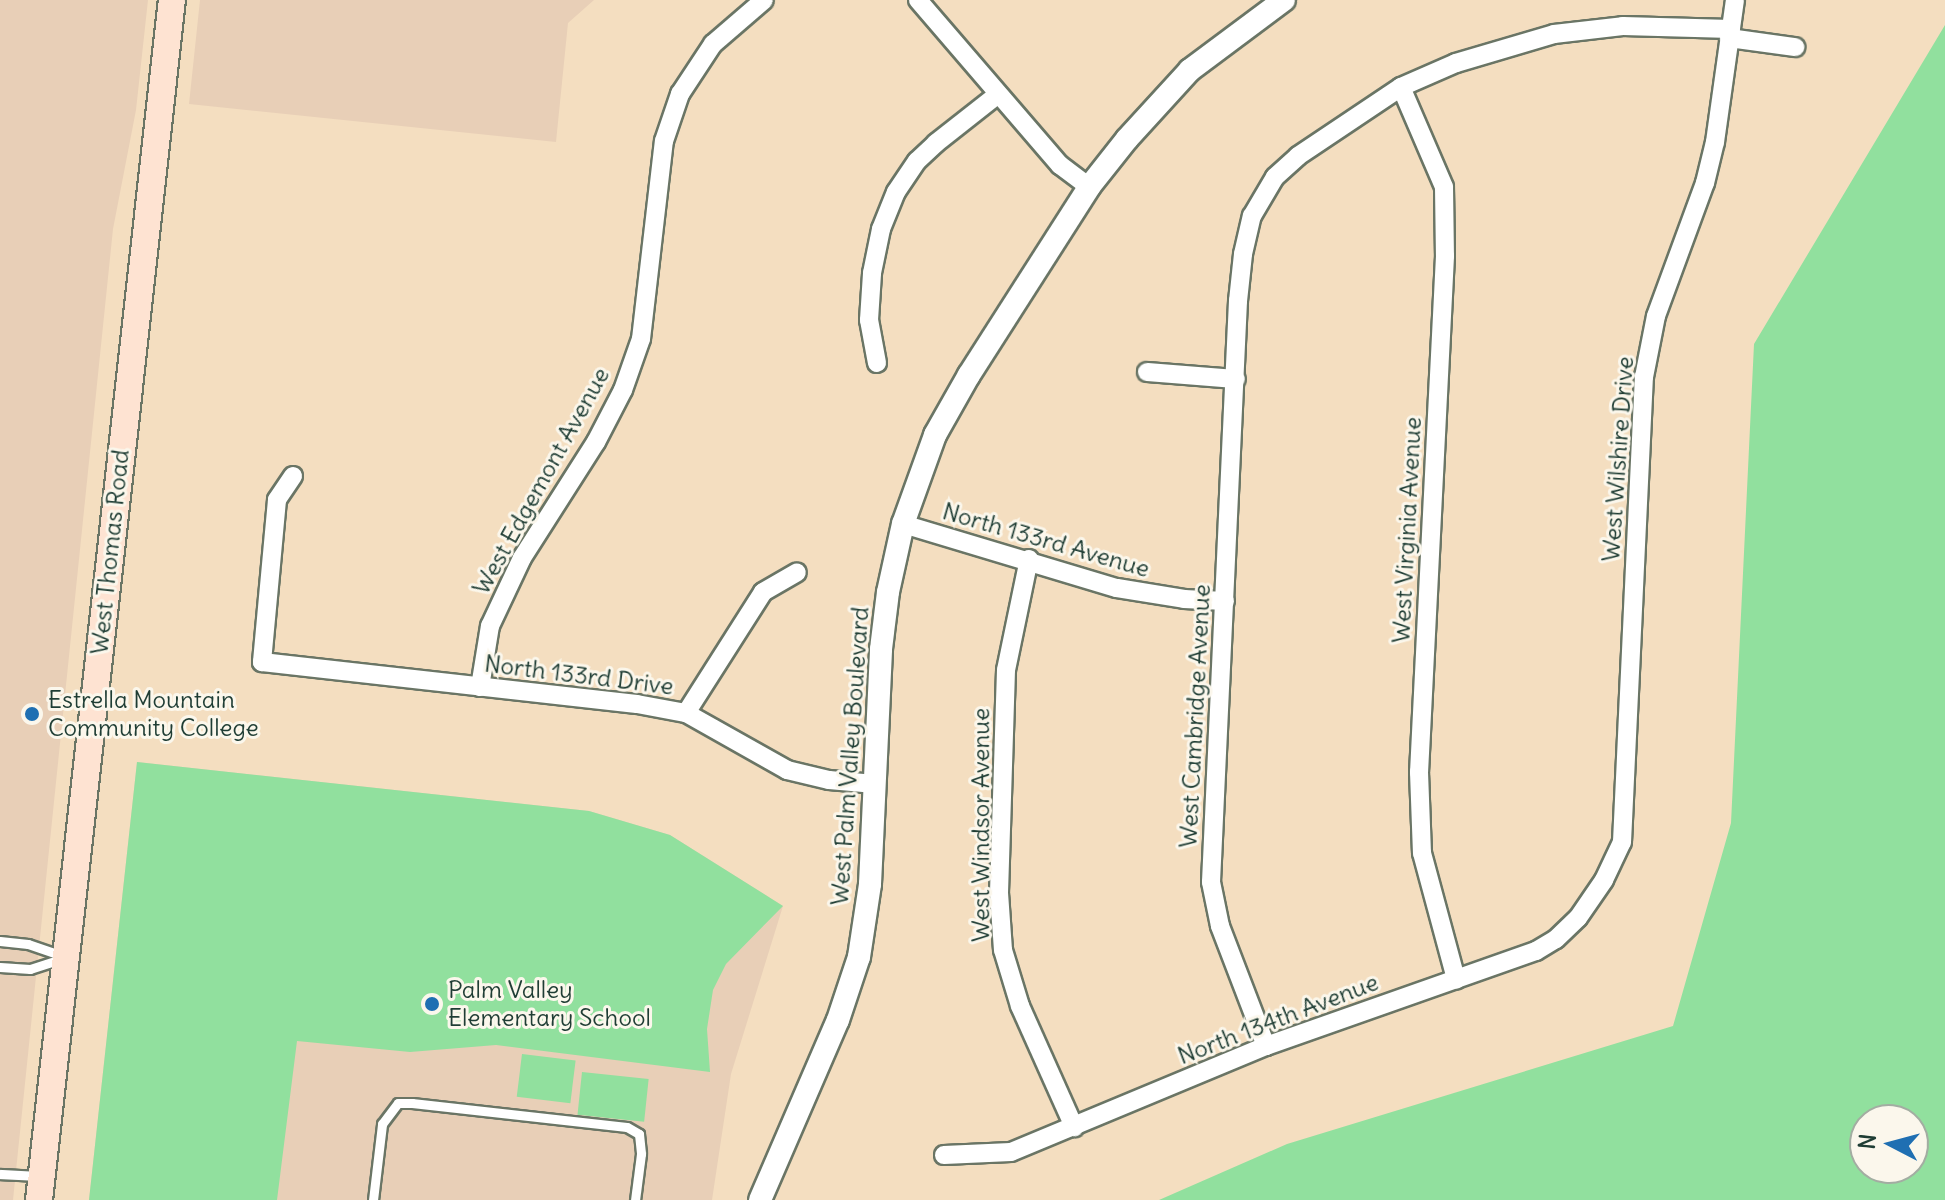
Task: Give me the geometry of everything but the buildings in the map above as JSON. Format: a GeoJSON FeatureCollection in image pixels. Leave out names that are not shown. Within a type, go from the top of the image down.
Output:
{"type":"FeatureCollection","features":[{"type":"Feature","properties":{"kind":"main road","name":"West Thomas Road"},"geometry":{"type":"LineString","coordinates":[[41,1188],[172,0]]}},
{"type":"Feature","properties":{"kind":"street","name":"West Edgemont Avenue"},"geometry":{"type":"LineString","coordinates":[[480,687],[490,626],[522,558],[596,442],[623,390],[641,339],[664,141],[680,94],[713,44],[764,0]]}},
{"type":"Feature","properties":{"kind":"street"},"geometry":{"type":"LineString","coordinates":[[918,0],[1060,165],[1089,187]]}},
{"type":"Feature","properties":{"kind":"street","name":"West Palm Valley Boulevard"},"geometry":{"type":"LineString","coordinates":[[760,1200],[838,1020],[859,957],[870,884],[881,649],[903,524],[935,435],[969,375],[1089,187],[1127,139],[1190,70],[1284,0]]}},
{"type":"Feature","properties":{"kind":"street","name":"West Wilshire Drive"},"geometry":{"type":"LineString","coordinates":[[1604,880],[1622,842],[1644,377],[1656,316],[1705,183],[1735,0]]}},
{"type":"Feature","properties":{"kind":"street","name":"West Cambridge Avenue"},"geometry":{"type":"LineString","coordinates":[[1266,1046],[1220,926],[1211,882],[1243,254],[1252,216],[1275,177],[1298,156],[1401,87],[1456,63],[1554,34],[1623,26],[1730,33],[1795,47]]}},
{"type":"Feature","properties":{"kind":"street","name":"West Virginia Avenue"},"geometry":{"type":"LineString","coordinates":[[1401,87],[1444,187],[1445,256],[1419,772],[1422,853],[1456,979]]}},
{"type":"Feature","properties":{"kind":"street"},"geometry":{"type":"LineString","coordinates":[[877,363],[869,320],[872,273],[881,229],[896,192],[917,161],[997,95]]}},
{"type":"Feature","properties":{"kind":"street"},"geometry":{"type":"LineString","coordinates":[[1147,372],[1236,379]]}},
{"type":"Feature","properties":{"kind":"street","name":"North 133rd Drive"},"geometry":{"type":"LineString","coordinates":[[293,476],[277,500],[262,662],[686,713],[787,770],[829,780],[875,784]]}},
{"type":"Feature","properties":{"kind":"street","name":"North 133rd Avenue"},"geometry":{"type":"LineString","coordinates":[[903,524],[1147,595],[1225,601]]}},
{"type":"Feature","properties":{"kind":"street","name":"West Windsor Avenue"},"geometry":{"type":"LineString","coordinates":[[1029,559],[1006,670],[999,893],[1003,950],[1020,1006],[1074,1127]]}},
{"type":"Feature","properties":{"kind":"street"},"geometry":{"type":"LineString","coordinates":[[686,713],[763,592],[797,572]]}},
{"type":"Feature","properties":{"kind":"street","name":"North 134th Avenue"},"geometry":{"type":"LineString","coordinates":[[944,1155],[1011,1152],[1266,1046],[1536,951],[1556,939],[1578,918],[1604,880]]}},
{"type":"Feature","properties":{"kind":"lane"},"geometry":{"type":"LineString","coordinates":[[0,941],[28,944],[67,957]]}},
{"type":"Feature","properties":{"kind":"lane"},"geometry":{"type":"LineString","coordinates":[[0,967],[30,969],[67,957]]}},
{"type":"Feature","properties":{"kind":"lane"},"geometry":{"type":"LineString","coordinates":[[373,1200],[382,1124],[398,1103],[627,1127],[639,1134],[635,1200]]}},
{"type":"Feature","properties":{"kind":"lane"},"geometry":{"type":"LineString","coordinates":[[0,1174],[41,1188]]}},
{"type":"Feature","properties":{"kind":"shaded area","name":"Estrella Mountain Community College"},"geometry":{"type":"Polygon","coordinates":[[[0,0],[148,0],[136,110],[113,229],[13,1200],[0,1200],[0,0]]]}},
{"type":"Feature","properties":{"kind":"shaded area"},"geometry":{"type":"Polygon","coordinates":[[[200,0],[594,0],[568,23],[556,142],[189,104],[200,0]]]}},
{"type":"Feature","properties":{"kind":"shaded area","name":"Palm Valley Elementary School"},"geometry":{"type":"Polygon","coordinates":[[[137,762],[589,811],[670,835],[783,906],[731,1074],[712,1200],[89,1200],[137,762]]]}},
{"type":"Feature","properties":{"kind":"green space"},"geometry":{"type":"Polygon","coordinates":[[[1945,25],[1945,1200],[1159,1200],[1287,1144],[1673,1026],[1731,823],[1754,344],[1945,25]]]}},
{"type":"Feature","properties":{"kind":"green space","name":"Palm Valley Elementary School"},"geometry":{"type":"Polygon","coordinates":[[[137,762],[589,811],[670,835],[783,906],[726,964],[713,990],[707,1029],[710,1072],[496,1045],[410,1052],[297,1041],[277,1200],[89,1200],[137,762]]]}},
{"type":"Feature","properties":{"kind":"green space"},"geometry":{"type":"Polygon","coordinates":[[[522,1054],[576,1061],[570,1103],[517,1097],[522,1054]]]}},
{"type":"Feature","properties":{"kind":"green space"},"geometry":{"type":"Polygon","coordinates":[[[582,1072],[649,1079],[644,1122],[578,1115],[582,1072]]]}},
{"type":"Feature","properties":{"kind":"place","name":"Estrella Mountain Community College"},"geometry":{"type":"Point","coordinates":[32,714]}},
{"type":"Feature","properties":{"kind":"place","name":"Palm Valley Elementary School"},"geometry":{"type":"Point","coordinates":[432,1004]}}]}
